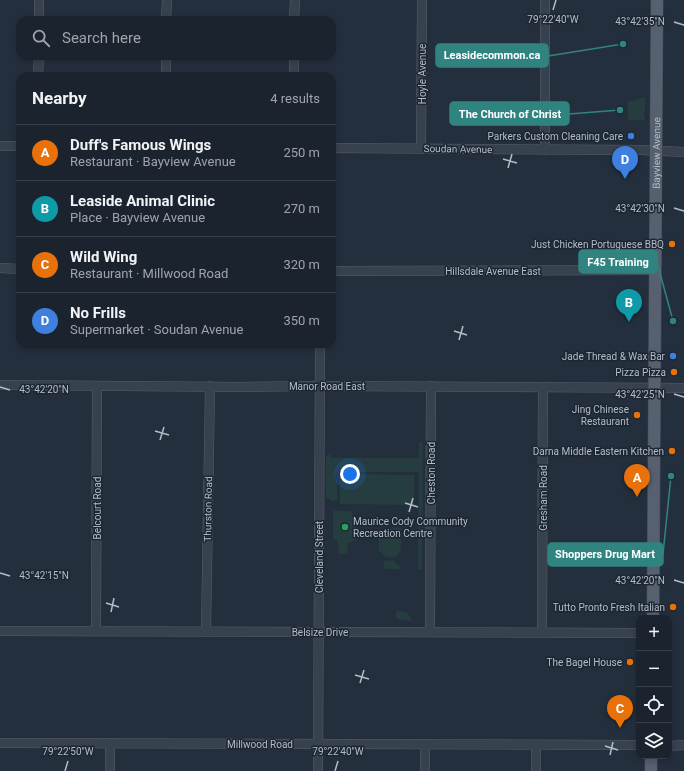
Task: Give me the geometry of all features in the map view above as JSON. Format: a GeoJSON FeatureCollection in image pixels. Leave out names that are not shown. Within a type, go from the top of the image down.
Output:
{"type":"FeatureCollection","features":[{"type":"Feature","properties":{"kind":"main road","name":"Bayview Avenue"},"geometry":{"type":"LineString","coordinates":[[652,615],[657,0]]}},
{"type":"Feature","properties":{"kind":"main road"},"geometry":{"type":"LineString","coordinates":[[651,759],[651,771]]}},
{"type":"Feature","properties":{"kind":"street"},"geometry":{"type":"LineString","coordinates":[[39,0],[39,16]]}},
{"type":"Feature","properties":{"kind":"street"},"geometry":{"type":"LineString","coordinates":[[166,16],[167,0]]}},
{"type":"Feature","properties":{"kind":"street"},"geometry":{"type":"LineString","coordinates":[[294,16],[295,0]]}},
{"type":"Feature","properties":{"kind":"street","name":"Hoyle Avenue"},"geometry":{"type":"LineString","coordinates":[[421,148],[422,0]]}},
{"type":"Feature","properties":{"kind":"street"},"geometry":{"type":"LineString","coordinates":[[545,0],[545,150]]}},
{"type":"Feature","properties":{"kind":"street"},"geometry":{"type":"LineString","coordinates":[[38,72],[39,60]]}},
{"type":"Feature","properties":{"kind":"street"},"geometry":{"type":"LineString","coordinates":[[166,60],[166,72]]}},
{"type":"Feature","properties":{"kind":"street"},"geometry":{"type":"LineString","coordinates":[[294,60],[294,72]]}},
{"type":"Feature","properties":{"kind":"street"},"geometry":{"type":"LineString","coordinates":[[0,146],[16,146]]}},
{"type":"Feature","properties":{"kind":"street","name":"Soudan Avenue"},"geometry":{"type":"LineString","coordinates":[[336,148],[656,150],[684,152]]}},
{"type":"Feature","properties":{"kind":"street"},"geometry":{"type":"LineString","coordinates":[[0,268],[16,269]]}},
{"type":"Feature","properties":{"kind":"street","name":"Hillsdale Avenue East"},"geometry":{"type":"LineString","coordinates":[[336,270],[655,270]]}},
{"type":"Feature","properties":{"kind":"street","name":"Cleveland Street"},"geometry":{"type":"LineString","coordinates":[[318,771],[320,348]]}},
{"type":"Feature","properties":{"kind":"street","name":"Manor Road East"},"geometry":{"type":"LineString","coordinates":[[0,385],[684,388]]}},
{"type":"Feature","properties":{"kind":"street","name":"Belcourt Road"},"geometry":{"type":"LineString","coordinates":[[96,631],[97,386]]}},
{"type":"Feature","properties":{"kind":"street","name":"Thurston Road"},"geometry":{"type":"LineString","coordinates":[[206,632],[210,386]]}},
{"type":"Feature","properties":{"kind":"street","name":"Cheston Road"},"geometry":{"type":"LineString","coordinates":[[430,632],[431,386]]}},
{"type":"Feature","properties":{"kind":"street","name":"Gresham Road"},"geometry":{"type":"LineString","coordinates":[[542,632],[543,387]]}},
{"type":"Feature","properties":{"kind":"street","name":"Belsize Drive"},"geometry":{"type":"LineString","coordinates":[[0,630],[636,633]]}},
{"type":"Feature","properties":{"kind":"street","name":"Millwood Road"},"geometry":{"type":"LineString","coordinates":[[0,743],[636,745]]}},
{"type":"Feature","properties":{"kind":"street"},"geometry":{"type":"LineString","coordinates":[[110,743],[110,771]]}},
{"type":"Feature","properties":{"kind":"street"},"geometry":{"type":"LineString","coordinates":[[425,744],[425,771]]}},
{"type":"Feature","properties":{"kind":"street"},"geometry":{"type":"LineString","coordinates":[[536,745],[536,771]]}},
{"type":"Feature","properties":{"kind":"street"},"geometry":{"type":"LineString","coordinates":[[672,746],[684,745]]}},
{"type":"Feature","properties":{"kind":"green space"},"geometry":{"type":"Polygon","coordinates":[[[643,97],[645,98],[645,120],[628,120],[628,101],[636,101],[637,99],[643,97]]]}},
{"type":"Feature","properties":{"kind":"green space"},"geometry":{"type":"Polygon","coordinates":[[[419,442],[423,442],[422,569],[418,570],[419,472],[348,472],[345,470],[338,470],[335,473],[335,480],[337,481],[337,500],[332,501],[326,497],[326,457],[331,455],[331,458],[419,458],[419,442]]]}},
{"type":"Feature","properties":{"kind":"green space"},"geometry":{"type":"Polygon","coordinates":[[[340,474],[414,475],[414,505],[340,504],[340,474]]]}},
{"type":"Feature","properties":{"kind":"green space","name":"Maurice Cody Community Recreation Centre"},"geometry":{"type":"Polygon","coordinates":[[[333,511],[352,511],[352,515],[356,516],[356,541],[352,541],[352,543],[349,543],[347,546],[348,554],[339,554],[337,539],[333,539],[333,511]]]}},
{"type":"Feature","properties":{"kind":"green space"},"geometry":{"type":"Polygon","coordinates":[[[393,527],[401,528],[400,552],[394,558],[385,557],[381,552],[379,552],[379,541],[377,537],[381,531],[393,529],[393,527]]]}},
{"type":"Feature","properties":{"kind":"green space"},"geometry":{"type":"Polygon","coordinates":[[[384,561],[394,561],[402,569],[385,569],[384,561]]]}},
{"type":"Feature","properties":{"kind":"green space"},"geometry":{"type":"Polygon","coordinates":[[[397,611],[408,614],[412,621],[397,619],[395,614],[397,611]]]}},
{"type":"Feature","properties":{"kind":"place","name":"Leasidecommon.ca"},"geometry":{"type":"Point","coordinates":[623,44]}},
{"type":"Feature","properties":{"kind":"place","name":"The Church of Christ"},"geometry":{"type":"Point","coordinates":[620,110]}},
{"type":"Feature","properties":{"kind":"place","name":"Parkers Custom Cleaning Care"},"geometry":{"type":"Point","coordinates":[631,136]}},
{"type":"Feature","properties":{"kind":"place","name":"No Frills"},"geometry":{"type":"Point","coordinates":[625,179]}},
{"type":"Feature","properties":{"kind":"place","name":"Just Chicken Portuguese BBQ"},"geometry":{"type":"Point","coordinates":[672,244]}},
{"type":"Feature","properties":{"kind":"place","name":"F45 Training"},"geometry":{"type":"Point","coordinates":[673,321]}},
{"type":"Feature","properties":{"kind":"place","name":"Leaside Animal Clinic"},"geometry":{"type":"Point","coordinates":[629,322]}},
{"type":"Feature","properties":{"kind":"place","name":"Jade Thread & Wax Bar"},"geometry":{"type":"Point","coordinates":[673,356]}},
{"type":"Feature","properties":{"kind":"place","name":"Pizza Pizza"},"geometry":{"type":"Point","coordinates":[674,372]}},
{"type":"Feature","properties":{"kind":"place","name":"Jing Chinese Restaurant"},"geometry":{"type":"Point","coordinates":[637,415]}},
{"type":"Feature","properties":{"kind":"place","name":"Darna Middle Eastern Kitchen"},"geometry":{"type":"Point","coordinates":[672,451]}},
{"type":"Feature","properties":{"kind":"place","name":"Shoppers Drug Mart"},"geometry":{"type":"Point","coordinates":[671,476]}},
{"type":"Feature","properties":{"kind":"place","name":"Duff's Famous Wings"},"geometry":{"type":"Point","coordinates":[637,497]}},
{"type":"Feature","properties":{"kind":"place","name":"Maurice Cody Community Recreation Centre"},"geometry":{"type":"Point","coordinates":[345,527]}},
{"type":"Feature","properties":{"kind":"place","name":"Tutto Pronto Fresh Italian"},"geometry":{"type":"Point","coordinates":[673,607]}},
{"type":"Feature","properties":{"kind":"place","name":"The Bagel House"},"geometry":{"type":"Point","coordinates":[630,662]}},
{"type":"Feature","properties":{"kind":"place","name":"Wild Wing"},"geometry":{"type":"Point","coordinates":[620,728]}}]}
